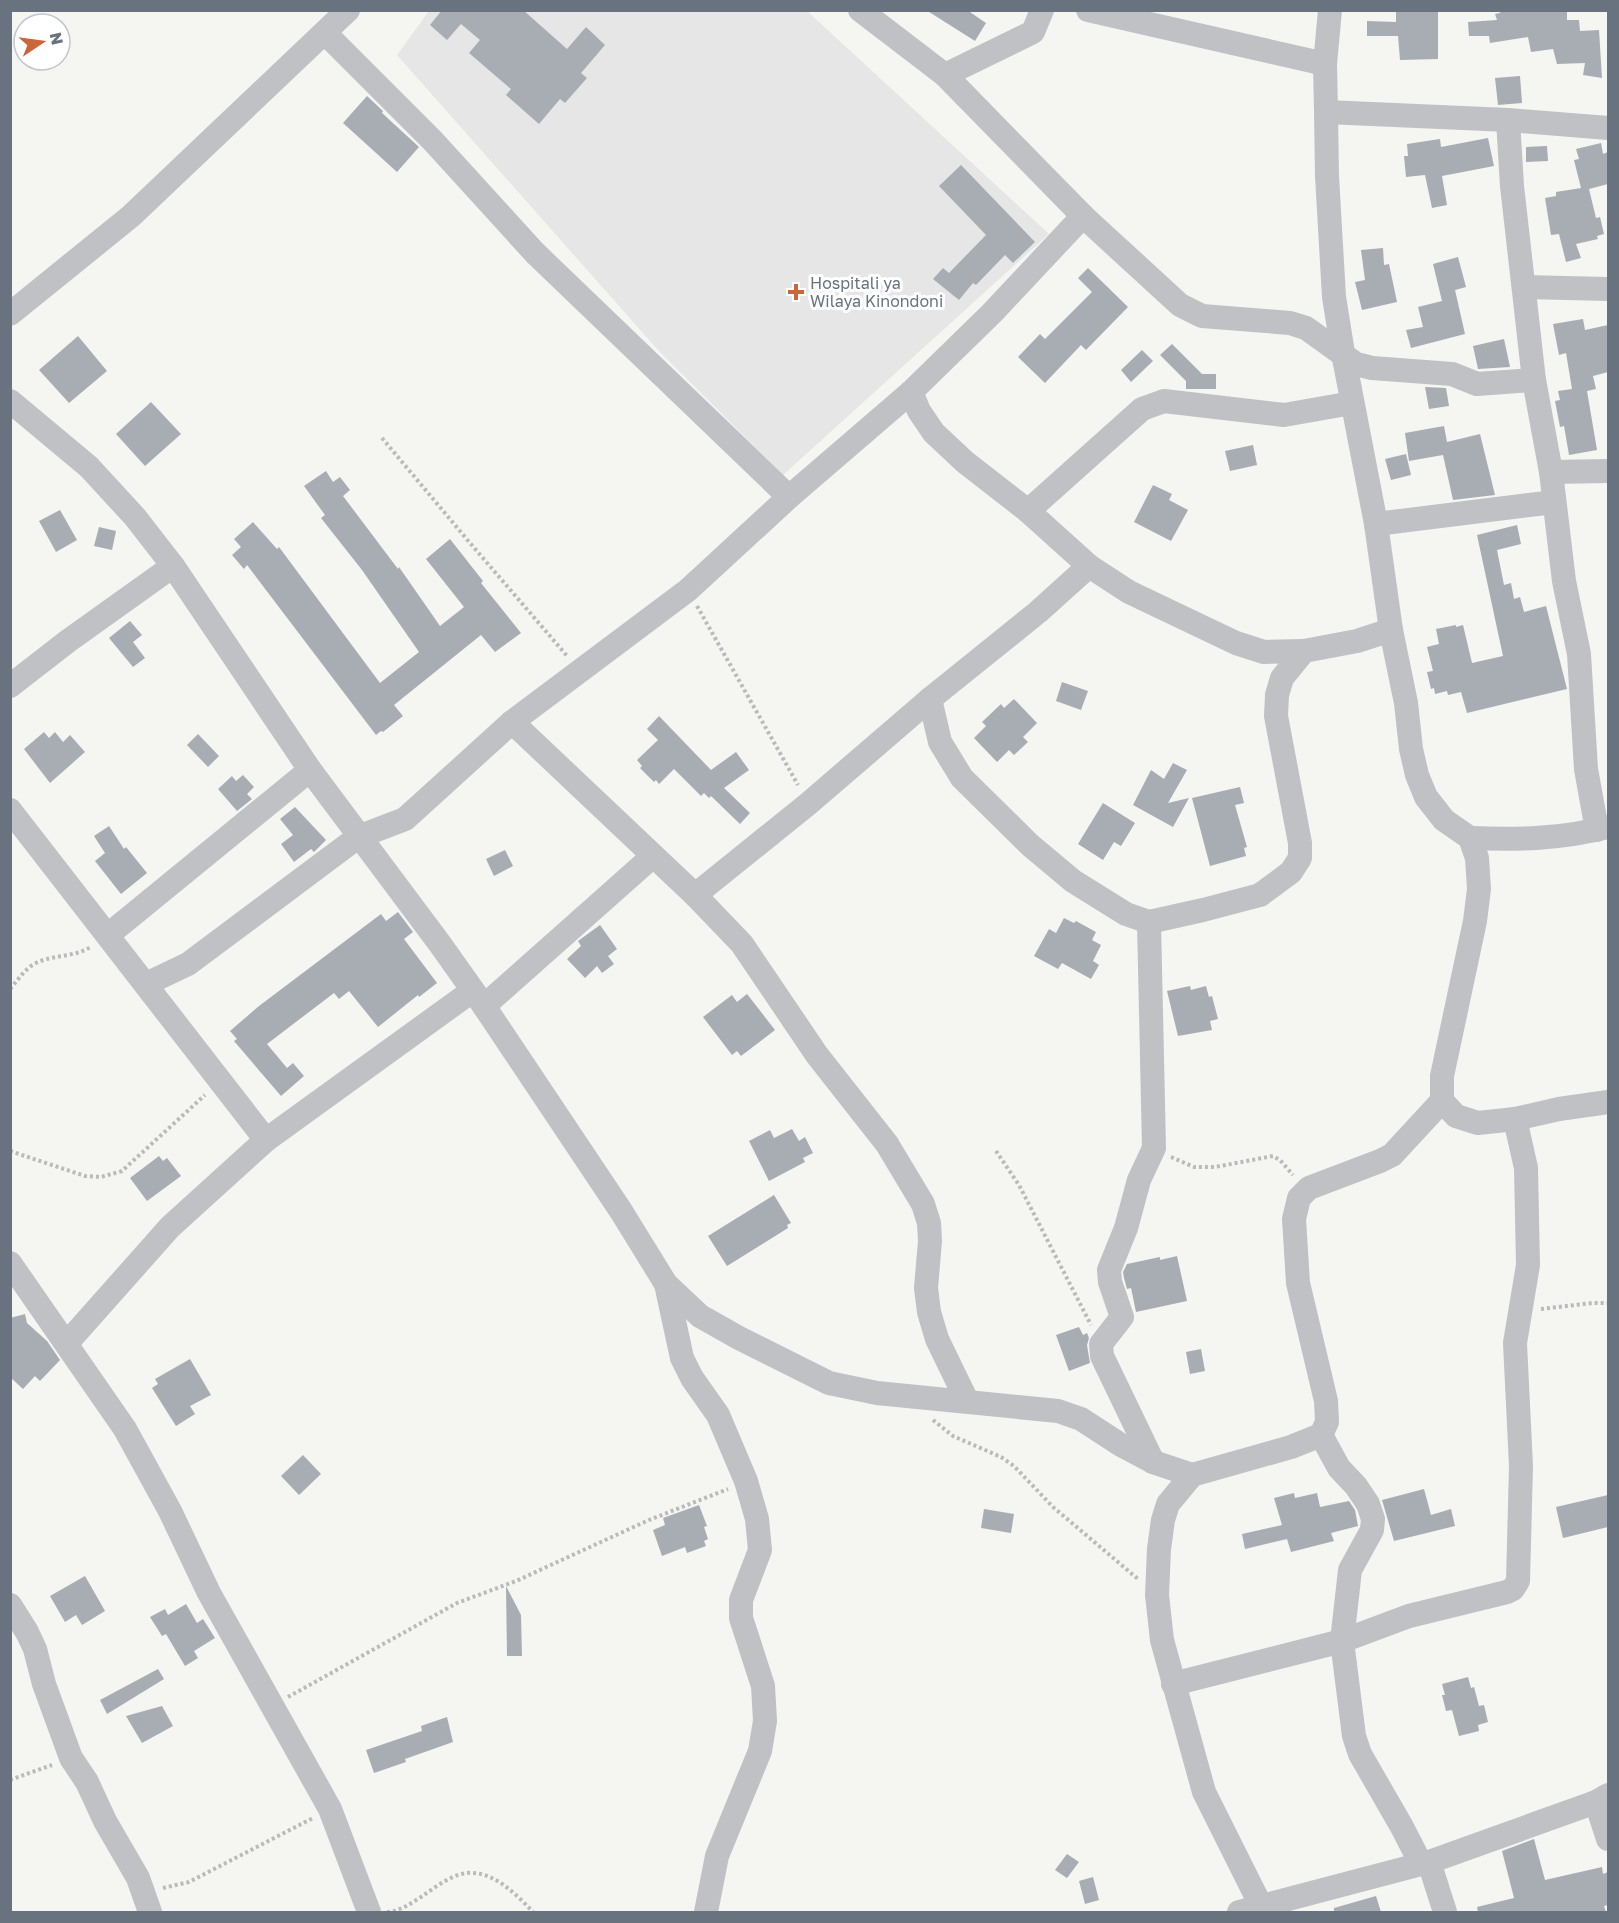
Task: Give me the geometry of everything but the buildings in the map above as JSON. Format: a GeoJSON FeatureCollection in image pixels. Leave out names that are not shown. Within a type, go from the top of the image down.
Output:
{"type":"FeatureCollection","features":[{"type":"Feature","properties":{"kind":"street"},"geometry":{"type":"LineString","coordinates":[[10,314],[131,216],[348,10]]}},
{"type":"Feature","properties":{"kind":"street"},"geometry":{"type":"LineString","coordinates":[[860,10],[945,75],[1083,216],[1180,305],[1202,316],[1290,322],[1306,328],[1356,364],[1364,366],[1452,374],[1477,384],[1534,380]]}},
{"type":"Feature","properties":{"kind":"street"},"geometry":{"type":"LineString","coordinates":[[1088,10],[1325,64]]}},
{"type":"Feature","properties":{"kind":"street"},"geometry":{"type":"LineString","coordinates":[[1330,10],[1325,64],[1327,176],[1334,297],[1376,524],[1391,630],[1406,703],[1411,749],[1417,775],[1426,797],[1444,820],[1470,838],[1516,840],[1563,837],[1603,829],[1586,770],[1579,654],[1564,581],[1551,472],[1534,380],[1512,186],[1508,120]]}},
{"type":"Feature","properties":{"kind":"street"},"geometry":{"type":"LineString","coordinates":[[945,75],[1033,32],[1042,11]]}},
{"type":"Feature","properties":{"kind":"street"},"geometry":{"type":"LineString","coordinates":[[325,33],[433,141],[536,253],[789,497]]}},
{"type":"Feature","properties":{"kind":"street"},"geometry":{"type":"LineString","coordinates":[[1326,112],[1508,120],[1608,128]]}},
{"type":"Feature","properties":{"kind":"street"},"geometry":{"type":"LineString","coordinates":[[146,984],[188,964],[358,837],[405,819],[512,722],[688,590],[789,497],[911,392],[992,313],[1083,216]]}},
{"type":"Feature","properties":{"kind":"street"},"geometry":{"type":"LineString","coordinates":[[1524,287],[1608,289]]}},
{"type":"Feature","properties":{"kind":"street"},"geometry":{"type":"LineString","coordinates":[[911,392],[919,411],[934,433],[965,462],[1028,511],[1089,566],[1129,592],[1236,643],[1264,651],[1304,651],[1357,641],[1391,630]]}},
{"type":"Feature","properties":{"kind":"street"},"geometry":{"type":"LineString","coordinates":[[10,401],[89,467],[135,516],[173,566],[310,770],[478,998],[621,1211],[666,1284],[700,1316],[830,1383],[877,1393],[1058,1411],[1081,1419],[1121,1445],[1153,1462],[1192,1475],[1291,1447],[1321,1435],[1327,1422],[1326,1401],[1298,1283],[1294,1219],[1299,1198],[1309,1188],[1392,1155],[1442,1101],[1442,1076],[1475,921],[1479,889],[1478,858],[1470,838]]}},
{"type":"Feature","properties":{"kind":"street"},"geometry":{"type":"LineString","coordinates":[[1028,511],[1129,418],[1142,409],[1164,401],[1284,415],[1352,404]]}},
{"type":"Feature","properties":{"kind":"street"},"geometry":{"type":"LineString","coordinates":[[1551,472],[1608,471]]}},
{"type":"Feature","properties":{"kind":"street"},"geometry":{"type":"LineString","coordinates":[[1376,524],[1554,502]]}},
{"type":"Feature","properties":{"kind":"street"},"geometry":{"type":"LineString","coordinates":[[10,686],[68,641],[173,566]]}},
{"type":"Feature","properties":{"kind":"street"},"geometry":{"type":"LineString","coordinates":[[695,895],[1038,612],[1089,566]]}},
{"type":"Feature","properties":{"kind":"street"},"geometry":{"type":"LineString","coordinates":[[930,699],[940,742],[962,778],[1030,845],[1073,881],[1126,914],[1149,922],[1260,895],[1291,872],[1300,858],[1295,809],[1276,716],[1277,695],[1282,678],[1304,651]]}},
{"type":"Feature","properties":{"kind":"street"},"geometry":{"type":"LineString","coordinates":[[512,722],[695,895],[742,944],[817,1055],[886,1144],[923,1204],[929,1223],[927,1288],[929,1312],[937,1339],[966,1401]]}},
{"type":"Feature","properties":{"kind":"street"},"geometry":{"type":"LineString","coordinates":[[108,935],[310,770]]}},
{"type":"Feature","properties":{"kind":"street"},"geometry":{"type":"LineString","coordinates":[[10,810],[266,1140]]}},
{"type":"Feature","properties":{"kind":"street"},"geometry":{"type":"LineString","coordinates":[[67,1343],[170,1227],[266,1140],[478,998],[653,856]]}},
{"type":"Feature","properties":{"kind":"street"},"geometry":{"type":"LineString","coordinates":[[1149,922],[1154,1149],[1139,1180],[1126,1228],[1109,1270],[1110,1282],[1122,1317],[1101,1344],[1102,1356],[1153,1462]]}},
{"type":"Feature","properties":{"kind":"street"},"geometry":{"type":"LineString","coordinates":[[1442,1101],[1456,1116],[1478,1123],[1515,1119],[1559,1109],[1608,1102]]}},
{"type":"Feature","properties":{"kind":"street"},"geometry":{"type":"LineString","coordinates":[[1173,1684],[1342,1641],[1408,1616],[1507,1592],[1513,1589],[1518,1581],[1521,1466],[1515,1343],[1528,1265],[1526,1168],[1515,1119]]}},
{"type":"Feature","properties":{"kind":"street"},"geometry":{"type":"LineString","coordinates":[[10,1263],[125,1429],[170,1512],[209,1593],[330,1809],[368,1911]]}},
{"type":"Feature","properties":{"kind":"street"},"geometry":{"type":"LineString","coordinates":[[666,1284],[682,1358],[692,1378],[718,1415],[746,1481],[758,1519],[760,1551],[741,1600],[741,1617],[763,1686],[765,1721],[760,1751],[717,1856],[706,1912]]}},
{"type":"Feature","properties":{"kind":"street"},"geometry":{"type":"LineString","coordinates":[[1321,1435],[1339,1468],[1356,1486],[1368,1504],[1372,1519],[1372,1530],[1350,1570],[1342,1641],[1354,1736],[1360,1754],[1425,1863],[1445,1912]]}},
{"type":"Feature","properties":{"kind":"street"},"geometry":{"type":"LineString","coordinates":[[1192,1475],[1168,1504],[1163,1520],[1157,1595],[1162,1640],[1204,1792],[1263,1909]]}},
{"type":"Feature","properties":{"kind":"street"},"geometry":{"type":"LineString","coordinates":[[10,1605],[35,1649],[44,1684],[71,1758],[87,1782],[105,1821],[138,1878],[150,1912]]}},
{"type":"Feature","properties":{"kind":"street"},"geometry":{"type":"LineString","coordinates":[[1239,1912],[1263,1909],[1425,1863],[1602,1798],[1608,1839]]}},
{"type":"Feature","properties":{"kind":"path"},"geometry":{"type":"LineString","coordinates":[[382,438],[580,671]]}},
{"type":"Feature","properties":{"kind":"path"},"geometry":{"type":"LineString","coordinates":[[688,590],[808,804]]}},
{"type":"Feature","properties":{"kind":"path"},"geometry":{"type":"LineString","coordinates":[[10,988],[26,969],[36,963],[78,953],[108,935]]}},
{"type":"Feature","properties":{"kind":"path"},"geometry":{"type":"LineString","coordinates":[[10,1151],[85,1176],[101,1177],[122,1172],[221,1080]]}},
{"type":"Feature","properties":{"kind":"path"},"geometry":{"type":"LineString","coordinates":[[1154,1149],[1194,1167],[1215,1167],[1273,1156],[1281,1160],[1296,1178],[1299,1198]]}},
{"type":"Feature","properties":{"kind":"path"},"geometry":{"type":"LineString","coordinates":[[996,1151],[1019,1185],[1101,1344]]}},
{"type":"Feature","properties":{"kind":"path"},"geometry":{"type":"LineString","coordinates":[[1520,1311],[1608,1303]]}},
{"type":"Feature","properties":{"kind":"path"},"geometry":{"type":"LineString","coordinates":[[928,1416],[953,1436],[1001,1456],[1014,1466],[1053,1507],[1157,1595]]}},
{"type":"Feature","properties":{"kind":"path"},"geometry":{"type":"LineString","coordinates":[[272,1706],[457,1602],[516,1581],[649,1520],[746,1481]]}},
{"type":"Feature","properties":{"kind":"path"},"geometry":{"type":"LineString","coordinates":[[10,1780],[71,1758]]}},
{"type":"Feature","properties":{"kind":"path"},"geometry":{"type":"LineString","coordinates":[[138,1878],[156,1889],[189,1882],[330,1809]]}},
{"type":"Feature","properties":{"kind":"path"},"geometry":{"type":"LineString","coordinates":[[368,1911],[396,1911],[455,1876],[470,1872],[495,1879],[517,1895],[533,1912]]}},
{"type":"Feature","properties":{"kind":"shaded area","name":"Hospitali ya Wilaya Kinondoni"},"geometry":{"type":"Polygon","coordinates":[[[429,11],[807,11],[1049,234],[783,475],[658,350],[397,55],[429,11]]]}},
{"type":"Feature","properties":{"kind":"place","name":"Hospitali ya Wilaya Kinondoni"},"geometry":{"type":"Point","coordinates":[796,292]}}]}
